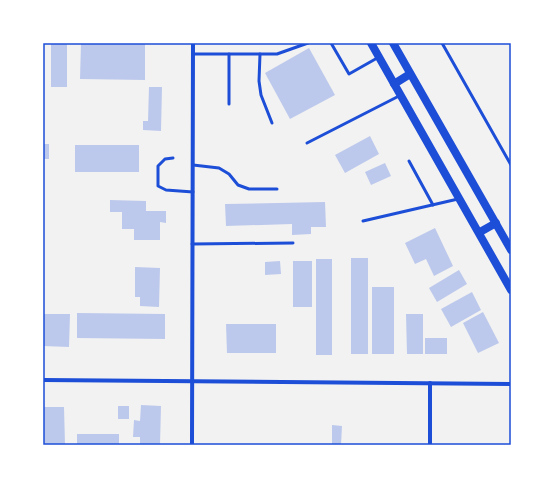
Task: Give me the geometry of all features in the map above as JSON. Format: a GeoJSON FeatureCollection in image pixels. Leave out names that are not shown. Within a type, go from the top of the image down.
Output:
{"type":"FeatureCollection","features":[{"type":"Feature","properties":{"kind":"main road"},"geometry":{"type":"LineString","coordinates":[[371,43],[480,232],[511,290]]}},
{"type":"Feature","properties":{"kind":"main road"},"geometry":{"type":"LineString","coordinates":[[393,43],[511,250]]}},
{"type":"Feature","properties":{"kind":"main road"},"geometry":{"type":"LineString","coordinates":[[394,84],[410,74]]}},
{"type":"Feature","properties":{"kind":"main road"},"geometry":{"type":"LineString","coordinates":[[480,232],[496,223]]}},
{"type":"Feature","properties":{"kind":"street"},"geometry":{"type":"LineString","coordinates":[[192,445],[193,43]]}},
{"type":"Feature","properties":{"kind":"street"},"geometry":{"type":"LineString","coordinates":[[43,380],[511,384]]}},
{"type":"Feature","properties":{"kind":"street"},"geometry":{"type":"LineString","coordinates":[[430,383],[430,445]]}},
{"type":"Feature","properties":{"kind":"lane"},"geometry":{"type":"LineString","coordinates":[[193,54],[276,54],[308,43]]}},
{"type":"Feature","properties":{"kind":"lane"},"geometry":{"type":"LineString","coordinates":[[331,43],[349,74],[379,57]]}},
{"type":"Feature","properties":{"kind":"lane"},"geometry":{"type":"LineString","coordinates":[[442,43],[511,165]]}},
{"type":"Feature","properties":{"kind":"lane"},"geometry":{"type":"LineString","coordinates":[[229,54],[229,104]]}},
{"type":"Feature","properties":{"kind":"lane"},"geometry":{"type":"LineString","coordinates":[[260,54],[259,81],[261,95],[272,123]]}},
{"type":"Feature","properties":{"kind":"lane"},"geometry":{"type":"LineString","coordinates":[[307,143],[401,95]]}},
{"type":"Feature","properties":{"kind":"lane"},"geometry":{"type":"LineString","coordinates":[[173,158],[165,159],[158,166],[158,186],[166,190],[193,192]]}},
{"type":"Feature","properties":{"kind":"lane"},"geometry":{"type":"LineString","coordinates":[[409,161],[433,205]]}},
{"type":"Feature","properties":{"kind":"lane"},"geometry":{"type":"LineString","coordinates":[[193,165],[213,166],[219,168],[230,174],[238,184],[249,189],[277,189]]}},
{"type":"Feature","properties":{"kind":"lane"},"geometry":{"type":"LineString","coordinates":[[363,221],[460,198]]}},
{"type":"Feature","properties":{"kind":"lane"},"geometry":{"type":"LineString","coordinates":[[192,244],[293,243]]}},
{"type":"Feature","properties":{"kind":"building"},"geometry":{"type":"Polygon","coordinates":[[[51,43],[67,43],[67,87],[51,87],[51,43]]]}},
{"type":"Feature","properties":{"kind":"building"},"geometry":{"type":"Polygon","coordinates":[[[81,43],[145,43],[145,80],[80,79],[81,43]]]}},
{"type":"Feature","properties":{"kind":"building"},"geometry":{"type":"Polygon","coordinates":[[[309,48],[335,95],[290,119],[265,73],[309,48]]]}},
{"type":"Feature","properties":{"kind":"building"},"geometry":{"type":"Polygon","coordinates":[[[149,87],[162,87],[161,131],[143,130],[143,121],[148,121],[149,87]]]}},
{"type":"Feature","properties":{"kind":"building"},"geometry":{"type":"Polygon","coordinates":[[[370,136],[379,154],[345,173],[335,155],[370,136]]]}},
{"type":"Feature","properties":{"kind":"building"},"geometry":{"type":"Polygon","coordinates":[[[43,144],[49,144],[49,159],[43,159],[43,144]]]}},
{"type":"Feature","properties":{"kind":"building"},"geometry":{"type":"Polygon","coordinates":[[[75,145],[139,145],[139,172],[75,172],[75,145]]]}},
{"type":"Feature","properties":{"kind":"building"},"geometry":{"type":"Polygon","coordinates":[[[385,163],[391,176],[371,185],[365,172],[385,163]]]}},
{"type":"Feature","properties":{"kind":"building"},"geometry":{"type":"Polygon","coordinates":[[[110,200],[146,201],[146,211],[166,211],[166,223],[160,222],[160,240],[134,240],[134,229],[122,229],[122,212],[110,212],[110,200]]]}},
{"type":"Feature","properties":{"kind":"building"},"geometry":{"type":"Polygon","coordinates":[[[325,202],[326,227],[311,227],[311,234],[292,235],[292,224],[226,226],[225,204],[325,202]]]}},
{"type":"Feature","properties":{"kind":"building"},"geometry":{"type":"Polygon","coordinates":[[[435,228],[453,266],[434,276],[426,259],[415,264],[405,243],[435,228]]]}},
{"type":"Feature","properties":{"kind":"building"},"geometry":{"type":"Polygon","coordinates":[[[351,258],[368,258],[368,354],[351,354],[351,258]]]}},
{"type":"Feature","properties":{"kind":"building"},"geometry":{"type":"Polygon","coordinates":[[[316,259],[332,259],[332,355],[316,355],[316,259]]]}},
{"type":"Feature","properties":{"kind":"building"},"geometry":{"type":"Polygon","coordinates":[[[280,261],[281,274],[265,275],[265,262],[280,261]]]}},
{"type":"Feature","properties":{"kind":"building"},"geometry":{"type":"Polygon","coordinates":[[[293,261],[312,261],[312,307],[293,307],[293,261]]]}},
{"type":"Feature","properties":{"kind":"building"},"geometry":{"type":"Polygon","coordinates":[[[135,267],[160,268],[159,307],[140,306],[140,297],[135,297],[135,267]]]}},
{"type":"Feature","properties":{"kind":"building"},"geometry":{"type":"Polygon","coordinates":[[[459,270],[467,284],[437,302],[429,288],[459,270]]]}},
{"type":"Feature","properties":{"kind":"building"},"geometry":{"type":"Polygon","coordinates":[[[372,287],[394,287],[394,354],[372,354],[372,287]]]}},
{"type":"Feature","properties":{"kind":"building"},"geometry":{"type":"Polygon","coordinates":[[[472,292],[481,310],[451,327],[441,309],[472,292]]]}},
{"type":"Feature","properties":{"kind":"building"},"geometry":{"type":"Polygon","coordinates":[[[483,312],[499,343],[478,353],[463,323],[483,312]]]}},
{"type":"Feature","properties":{"kind":"building"},"geometry":{"type":"Polygon","coordinates":[[[77,313],[165,314],[165,339],[77,338],[77,313]]]}},
{"type":"Feature","properties":{"kind":"building"},"geometry":{"type":"Polygon","coordinates":[[[43,314],[70,314],[69,347],[43,346],[43,314]]]}},
{"type":"Feature","properties":{"kind":"building"},"geometry":{"type":"Polygon","coordinates":[[[406,314],[423,314],[423,354],[407,354],[406,314]]]}},
{"type":"Feature","properties":{"kind":"building"},"geometry":{"type":"Polygon","coordinates":[[[226,324],[276,324],[276,353],[227,353],[226,324]]]}},
{"type":"Feature","properties":{"kind":"building"},"geometry":{"type":"Polygon","coordinates":[[[425,338],[447,338],[447,354],[425,354],[425,338]]]}},
{"type":"Feature","properties":{"kind":"building"},"geometry":{"type":"Polygon","coordinates":[[[141,405],[161,406],[160,445],[140,445],[140,437],[133,437],[134,420],[140,421],[141,405]]]}},
{"type":"Feature","properties":{"kind":"building"},"geometry":{"type":"Polygon","coordinates":[[[118,406],[129,406],[129,419],[118,419],[118,406]]]}},
{"type":"Feature","properties":{"kind":"building"},"geometry":{"type":"Polygon","coordinates":[[[43,407],[64,407],[65,445],[43,445],[43,407]]]}},
{"type":"Feature","properties":{"kind":"building"},"geometry":{"type":"Polygon","coordinates":[[[332,425],[342,426],[341,445],[332,445],[332,425]]]}},
{"type":"Feature","properties":{"kind":"building"},"geometry":{"type":"Polygon","coordinates":[[[77,434],[119,434],[119,445],[77,445],[77,434]]]}}]}
